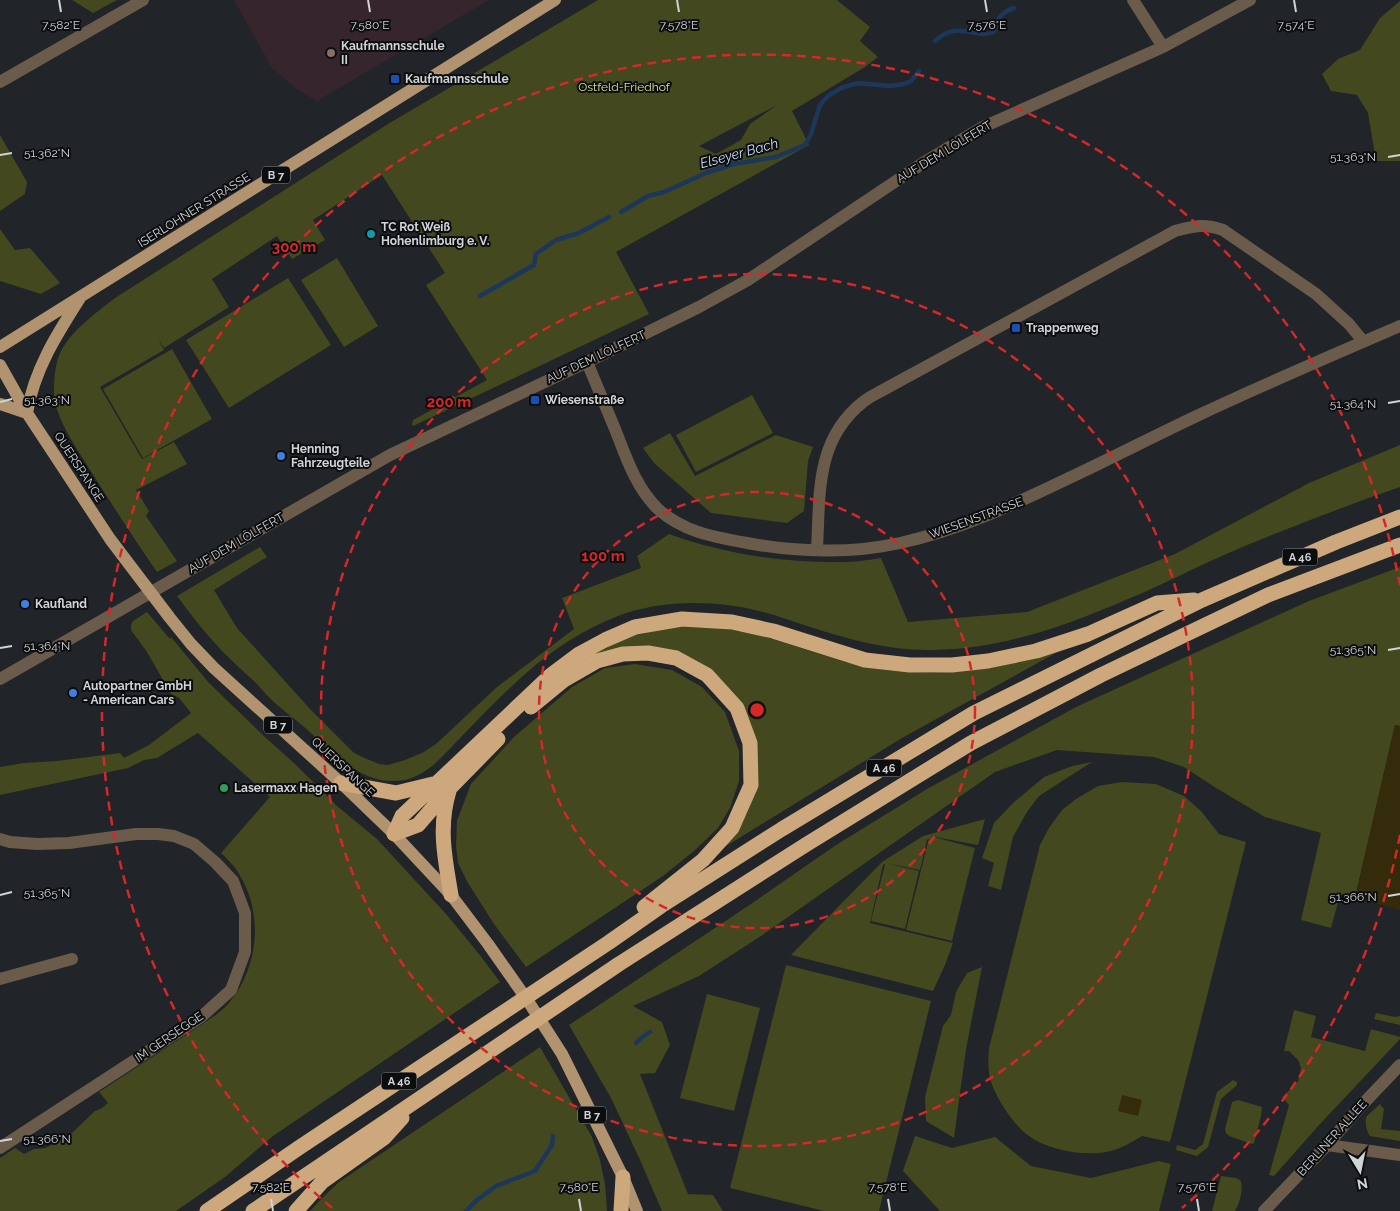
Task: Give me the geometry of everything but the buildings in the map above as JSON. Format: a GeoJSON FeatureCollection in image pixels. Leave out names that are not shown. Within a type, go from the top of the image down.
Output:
{"type":"FeatureCollection","features":[{"type":"Feature","properties":{"kind":"highway","name":"A 46"},"geometry":{"type":"LineString","coordinates":[[207,1211],[661,906],[974,713],[1202,600],[1336,542],[1400,517]]}},
{"type":"Feature","properties":{"kind":"highway","name":"A 46"},"geometry":{"type":"LineString","coordinates":[[253,1211],[627,959],[807,844],[971,743],[1101,675],[1268,595],[1400,545]]}},
{"type":"Feature","properties":{"kind":"highway"},"geometry":{"type":"LineString","coordinates":[[394,834],[418,825],[442,787],[551,675],[579,654],[605,640],[636,628],[682,619],[732,622],[774,631],[865,660],[910,665],[952,665],[988,661],[1036,651],[1088,634],[1157,603],[1202,600]]}},
{"type":"Feature","properties":{"kind":"highway"},"geometry":{"type":"LineString","coordinates":[[341,783],[396,793],[442,787],[478,759],[536,703],[564,680],[597,661],[622,654],[648,653],[676,658],[707,675],[737,708],[750,743],[751,785],[732,828],[703,860],[580,960]]}},
{"type":"Feature","properties":{"kind":"highway"},"geometry":{"type":"LineString","coordinates":[[442,787],[445,804],[443,841],[451,896]]}},
{"type":"Feature","properties":{"kind":"highway"},"geometry":{"type":"LineString","coordinates":[[296,1211],[322,1182],[384,1138],[416,1102]]}},
{"type":"Feature","properties":{"kind":"highway"},"geometry":{"type":"LineString","coordinates":[[621,1211],[623,1177]]}},
{"type":"Feature","properties":{"kind":"main road","name":"ISERLOHNER STRASSE"},"geometry":{"type":"LineString","coordinates":[[0,347],[555,0]]}},
{"type":"Feature","properties":{"kind":"main road","name":"B 7"},"geometry":{"type":"LineString","coordinates":[[28,413],[29,403],[42,363],[82,295]]}},
{"type":"Feature","properties":{"kind":"main road","name":"QUERSPANGE"},"geometry":{"type":"LineString","coordinates":[[0,365],[28,413],[110,538],[191,644],[214,668],[341,783],[394,834],[451,896],[488,944],[562,1054],[623,1177],[637,1211]]}},
{"type":"Feature","properties":{"kind":"main road"},"geometry":{"type":"LineString","coordinates":[[0,404],[28,413]]}},
{"type":"Feature","properties":{"kind":"street"},"geometry":{"type":"LineString","coordinates":[[0,82],[143,0]]}},
{"type":"Feature","properties":{"kind":"street"},"geometry":{"type":"LineString","coordinates":[[1133,0],[1163,47]]}},
{"type":"Feature","properties":{"kind":"street","name":"AUF DEM LÖLFERT"},"geometry":{"type":"LineString","coordinates":[[0,679],[390,454],[587,362],[699,307],[748,280],[923,163],[983,127],[1163,47],[1250,0]]}},
{"type":"Feature","properties":{"kind":"street"},"geometry":{"type":"LineString","coordinates":[[817,549],[822,470],[831,442],[840,425],[851,412],[864,401],[887,388],[1175,231],[1192,226],[1210,226],[1223,230],[1316,294],[1349,324],[1363,341]]}},
{"type":"Feature","properties":{"kind":"street","name":"WIESENSTRASSE"},"geometry":{"type":"LineString","coordinates":[[587,362],[628,463],[640,487],[657,508],[675,522],[690,530],[712,537],[760,546],[793,549],[849,550],[891,544],[935,534],[956,528],[1020,502],[1200,415],[1400,326]]}},
{"type":"Feature","properties":{"kind":"street","name":"IM GERSEGGE"},"geometry":{"type":"LineString","coordinates":[[0,839],[28,844],[69,844],[136,834],[158,834],[174,836],[194,844],[233,881],[245,913],[245,952],[231,990],[201,1017],[0,1148]]}},
{"type":"Feature","properties":{"kind":"street"},"geometry":{"type":"LineString","coordinates":[[0,979],[72,958]]}},
{"type":"Feature","properties":{"kind":"street","name":"BERLINER ALLEE"},"geometry":{"type":"LineString","coordinates":[[1264,1211],[1400,1065]]}},
{"type":"Feature","properties":{"kind":"street"},"geometry":{"type":"LineString","coordinates":[[1327,1145],[1400,1155]]}},
{"type":"Feature","properties":{"kind":"shaded area","name":"Kaufmannsschule II"},"geometry":{"type":"Polygon","coordinates":[[[234,0],[489,0],[317,101],[297,89],[272,68],[234,0]]]}},
{"type":"Feature","properties":{"kind":"green space"},"geometry":{"type":"Polygon","coordinates":[[[72,0],[117,0],[93,13],[72,0]]]}},
{"type":"Feature","properties":{"kind":"green space","name":"Ostfeld-Friedhof"},"geometry":{"type":"Polygon","coordinates":[[[598,0],[837,0],[870,27],[860,41],[878,57],[865,67],[792,111],[809,145],[616,252],[649,314],[413,426],[413,420],[487,380],[426,285],[445,273],[382,175],[313,220],[325,240],[292,259],[277,236],[212,279],[229,307],[164,348],[158,339],[164,350],[100,387],[142,459],[174,442],[187,464],[136,490],[149,511],[146,516],[177,561],[157,572],[77,449],[59,416],[54,387],[55,371],[61,351],[78,329],[115,298],[388,124],[598,0]],[[777,105],[699,146],[716,154],[741,140],[750,124],[777,105]]]}},
{"type":"Feature","properties":{"kind":"green space"},"geometry":{"type":"Polygon","coordinates":[[[1400,1],[1400,161],[1376,161],[1368,113],[1357,95],[1331,91],[1322,74],[1338,59],[1360,50],[1380,18],[1400,1]]]}},
{"type":"Feature","properties":{"kind":"green space"},"geometry":{"type":"Polygon","coordinates":[[[0,135],[27,182],[25,194],[0,211],[0,135]]]}},
{"type":"Feature","properties":{"kind":"green space"},"geometry":{"type":"Polygon","coordinates":[[[0,229],[15,250],[30,248],[60,283],[41,294],[0,281],[0,229]]]}},
{"type":"Feature","properties":{"kind":"green space"},"geometry":{"type":"Polygon","coordinates":[[[337,258],[378,326],[344,347],[301,280],[337,258]]]}},
{"type":"Feature","properties":{"kind":"green space"},"geometry":{"type":"Polygon","coordinates":[[[288,278],[331,345],[229,408],[186,340],[288,278]]]}},
{"type":"Feature","properties":{"kind":"green space"},"geometry":{"type":"Polygon","coordinates":[[[172,349],[212,419],[143,458],[103,389],[172,349]]]}},
{"type":"Feature","properties":{"kind":"green space"},"geometry":{"type":"Polygon","coordinates":[[[752,395],[773,433],[696,472],[676,435],[752,395]]]}},
{"type":"Feature","properties":{"kind":"green space"},"geometry":{"type":"Polygon","coordinates":[[[670,433],[695,476],[776,435],[813,447],[808,461],[804,511],[787,523],[711,513],[654,463],[643,448],[670,433]]]}},
{"type":"Feature","properties":{"kind":"green space"},"geometry":{"type":"Polygon","coordinates":[[[1400,445],[1400,487],[1268,537],[1081,618],[1009,641],[959,649],[917,650],[886,647],[825,632],[763,612],[727,605],[672,604],[636,610],[618,616],[581,634],[546,657],[508,689],[432,766],[423,773],[402,780],[390,781],[366,775],[354,769],[333,753],[273,702],[221,650],[177,596],[260,547],[267,557],[214,590],[237,628],[311,710],[353,752],[379,764],[388,765],[422,753],[436,744],[497,687],[574,629],[562,598],[641,568],[637,556],[669,534],[711,547],[777,559],[843,562],[881,558],[908,622],[1027,612],[1175,554],[1309,483],[1400,445]]]}},
{"type":"Feature","properties":{"kind":"green space"},"geometry":{"type":"Polygon","coordinates":[[[1400,567],[1400,726],[1395,725],[1355,898],[1340,895],[1331,928],[1301,920],[1321,833],[1265,817],[1184,767],[1154,757],[1057,750],[995,772],[761,936],[699,976],[633,1006],[662,1022],[670,1045],[655,1073],[640,1074],[688,1194],[713,1195],[723,1211],[662,1211],[611,1098],[569,1025],[836,845],[927,789],[1076,707],[1309,601],[1400,567]]]}},
{"type":"Feature","properties":{"kind":"green space"},"geometry":{"type":"Polygon","coordinates":[[[147,612],[170,639],[171,637],[209,683],[337,806],[377,839],[447,915],[500,982],[273,1136],[225,1177],[176,1211],[0,1211],[0,1158],[15,1148],[24,1154],[34,1149],[45,1148],[73,1132],[95,1111],[108,1103],[99,1092],[226,1007],[238,990],[252,958],[255,923],[252,906],[247,890],[237,871],[221,853],[270,797],[198,733],[157,758],[144,760],[128,768],[0,795],[0,767],[120,753],[124,758],[149,745],[191,713],[179,698],[171,694],[147,652],[131,630],[133,621],[147,612]]]}},
{"type":"Feature","properties":{"kind":"green space"},"geometry":{"type":"Polygon","coordinates":[[[698,625],[750,632],[845,662],[909,672],[953,672],[1063,649],[902,738],[723,848],[742,823],[754,792],[735,698],[656,650],[567,670],[591,653],[631,635],[653,629],[698,625]]]}},
{"type":"Feature","properties":{"kind":"green space"},"geometry":{"type":"Polygon","coordinates":[[[635,664],[672,670],[702,687],[725,712],[739,751],[739,781],[730,808],[718,828],[694,851],[663,876],[526,967],[494,924],[468,883],[458,863],[456,846],[457,821],[471,784],[514,737],[572,687],[605,668],[635,664]]]}},
{"type":"Feature","properties":{"kind":"green space"},"geometry":{"type":"Polygon","coordinates":[[[1092,762],[1039,796],[1027,812],[1013,837],[1001,890],[988,886],[994,863],[982,858],[994,823],[1013,803],[1044,777],[1072,766],[1092,762]]]}},
{"type":"Feature","properties":{"kind":"green space"},"geometry":{"type":"Polygon","coordinates":[[[1122,782],[1156,784],[1184,796],[1201,811],[1219,834],[1246,842],[1170,1142],[1142,1136],[1123,1147],[1111,1151],[1080,1153],[1047,1146],[1029,1136],[1017,1125],[1001,1102],[990,1079],[988,1064],[989,1048],[1040,845],[1062,810],[1076,799],[1098,786],[1122,782]]]}},
{"type":"Feature","properties":{"kind":"green space"},"geometry":{"type":"Polygon","coordinates":[[[985,819],[978,845],[930,836],[975,848],[952,941],[906,930],[929,838],[920,870],[885,863],[919,871],[905,929],[871,921],[885,864],[883,865],[870,923],[953,943],[933,991],[791,955],[882,862],[923,836],[985,819]]]}},
{"type":"Feature","properties":{"kind":"green space"},"geometry":{"type":"Polygon","coordinates":[[[786,965],[931,1001],[879,1211],[824,1211],[730,1188],[786,965]]]}},
{"type":"Feature","properties":{"kind":"green space"},"geometry":{"type":"Polygon","coordinates":[[[982,967],[966,1049],[954,1138],[926,1121],[925,1097],[943,1026],[951,1015],[956,992],[967,973],[982,967]]]}},
{"type":"Feature","properties":{"kind":"green space"},"geometry":{"type":"Polygon","coordinates":[[[707,994],[760,1008],[734,1111],[680,1098],[707,994]]]}},
{"type":"Feature","properties":{"kind":"green space"},"geometry":{"type":"Polygon","coordinates":[[[1294,1010],[1316,1016],[1311,1037],[1365,1051],[1371,1029],[1400,1037],[1400,1039],[1274,1176],[1269,1175],[1289,1105],[1282,1097],[1298,1082],[1301,1068],[1298,1060],[1289,1051],[1284,1051],[1294,1010]]]}},
{"type":"Feature","properties":{"kind":"green space"},"geometry":{"type":"Polygon","coordinates":[[[1376,1013],[1395,1017],[1400,1016],[1400,1025],[1374,1019],[1376,1013]]]}},
{"type":"Feature","properties":{"kind":"green space"},"geometry":{"type":"Polygon","coordinates":[[[540,1047],[592,1137],[600,1160],[605,1184],[607,1211],[310,1211],[339,1182],[540,1047]]]}},
{"type":"Feature","properties":{"kind":"green space"},"geometry":{"type":"Polygon","coordinates":[[[1233,1080],[1237,1082],[1237,1085],[1221,1099],[1208,1147],[1197,1156],[1176,1150],[1177,1145],[1195,1150],[1203,1144],[1217,1092],[1233,1080]]]}},
{"type":"Feature","properties":{"kind":"green space"},"geometry":{"type":"Polygon","coordinates":[[[1238,1100],[1262,1107],[1254,1143],[1252,1144],[1229,1136],[1226,1133],[1225,1129],[1232,1102],[1238,1100]]]}},
{"type":"Feature","properties":{"kind":"green space"},"geometry":{"type":"Polygon","coordinates":[[[1380,1104],[1384,1109],[1381,1129],[1400,1131],[1400,1141],[1370,1136],[1366,1127],[1366,1117],[1380,1104]]]}},
{"type":"Feature","properties":{"kind":"green space"},"geometry":{"type":"Polygon","coordinates":[[[915,1136],[952,1148],[995,1137],[1031,1166],[1091,1178],[1159,1161],[1171,1164],[1159,1211],[940,1211],[903,1171],[915,1136]]]}},
{"type":"Feature","properties":{"kind":"green space"},"geometry":{"type":"Polygon","coordinates":[[[1221,1176],[1236,1178],[1241,1181],[1241,1196],[1235,1211],[1212,1211],[1221,1176]]]}},
{"type":"Feature","properties":{"kind":"sand"},"geometry":{"type":"Polygon","coordinates":[[[1395,725],[1400,726],[1400,910],[1355,898],[1395,725]]]}},
{"type":"Feature","properties":{"kind":"sand"},"geometry":{"type":"Polygon","coordinates":[[[1122,1095],[1142,1100],[1138,1116],[1118,1111],[1122,1095]]]}},
{"type":"Feature","properties":{"kind":"waterway","name":"Elseyer Bach"},"geometry":{"type":"LineString","coordinates":[[935,41],[945,34],[954,31],[989,34],[996,29],[1001,16],[1014,8]]}},
{"type":"Feature","properties":{"kind":"waterway","name":"Elseyer Bach"},"geometry":{"type":"LineString","coordinates":[[621,212],[648,196],[664,192],[706,173],[734,164],[776,157],[805,145],[811,134],[820,105],[828,96],[841,88],[858,83],[890,86],[904,84],[911,81],[919,71]]}},
{"type":"Feature","properties":{"kind":"waterway","name":"Elseyer Bach"},"geometry":{"type":"LineString","coordinates":[[480,296],[534,265],[536,254],[556,240],[579,233],[609,217]]}},
{"type":"Feature","properties":{"kind":"waterway"},"geometry":{"type":"LineString","coordinates":[[636,1043],[650,1032]]}},
{"type":"Feature","properties":{"kind":"waterway"},"geometry":{"type":"LineString","coordinates":[[466,1211],[496,1186],[535,1171],[552,1145],[553,1136]]}},
{"type":"Feature","properties":{"kind":"place","name":"Kaufmannsschule II"},"geometry":{"type":"Point","coordinates":[331,53]}},
{"type":"Feature","properties":{"kind":"place","name":"Kaufmannsschule"},"geometry":{"type":"Point","coordinates":[395,79]}},
{"type":"Feature","properties":{"kind":"place","name":"TC Rot Weiß Hohenlimburg e. V."},"geometry":{"type":"Point","coordinates":[371,234]}},
{"type":"Feature","properties":{"kind":"place","name":"Trappenweg"},"geometry":{"type":"Point","coordinates":[1016,328]}},
{"type":"Feature","properties":{"kind":"place","name":"Wiesenstraße"},"geometry":{"type":"Point","coordinates":[535,400]}},
{"type":"Feature","properties":{"kind":"place","name":"Henning Fahrzeugteile"},"geometry":{"type":"Point","coordinates":[281,456]}},
{"type":"Feature","properties":{"kind":"place","name":"Kaufland"},"geometry":{"type":"Point","coordinates":[25,604]}},
{"type":"Feature","properties":{"kind":"place","name":"Autopartner GmbH - American Cars"},"geometry":{"type":"Point","coordinates":[73,693]}},
{"type":"Feature","properties":{"kind":"place","name":"Lasermaxx Hagen"},"geometry":{"type":"Point","coordinates":[224,788]}}]}
